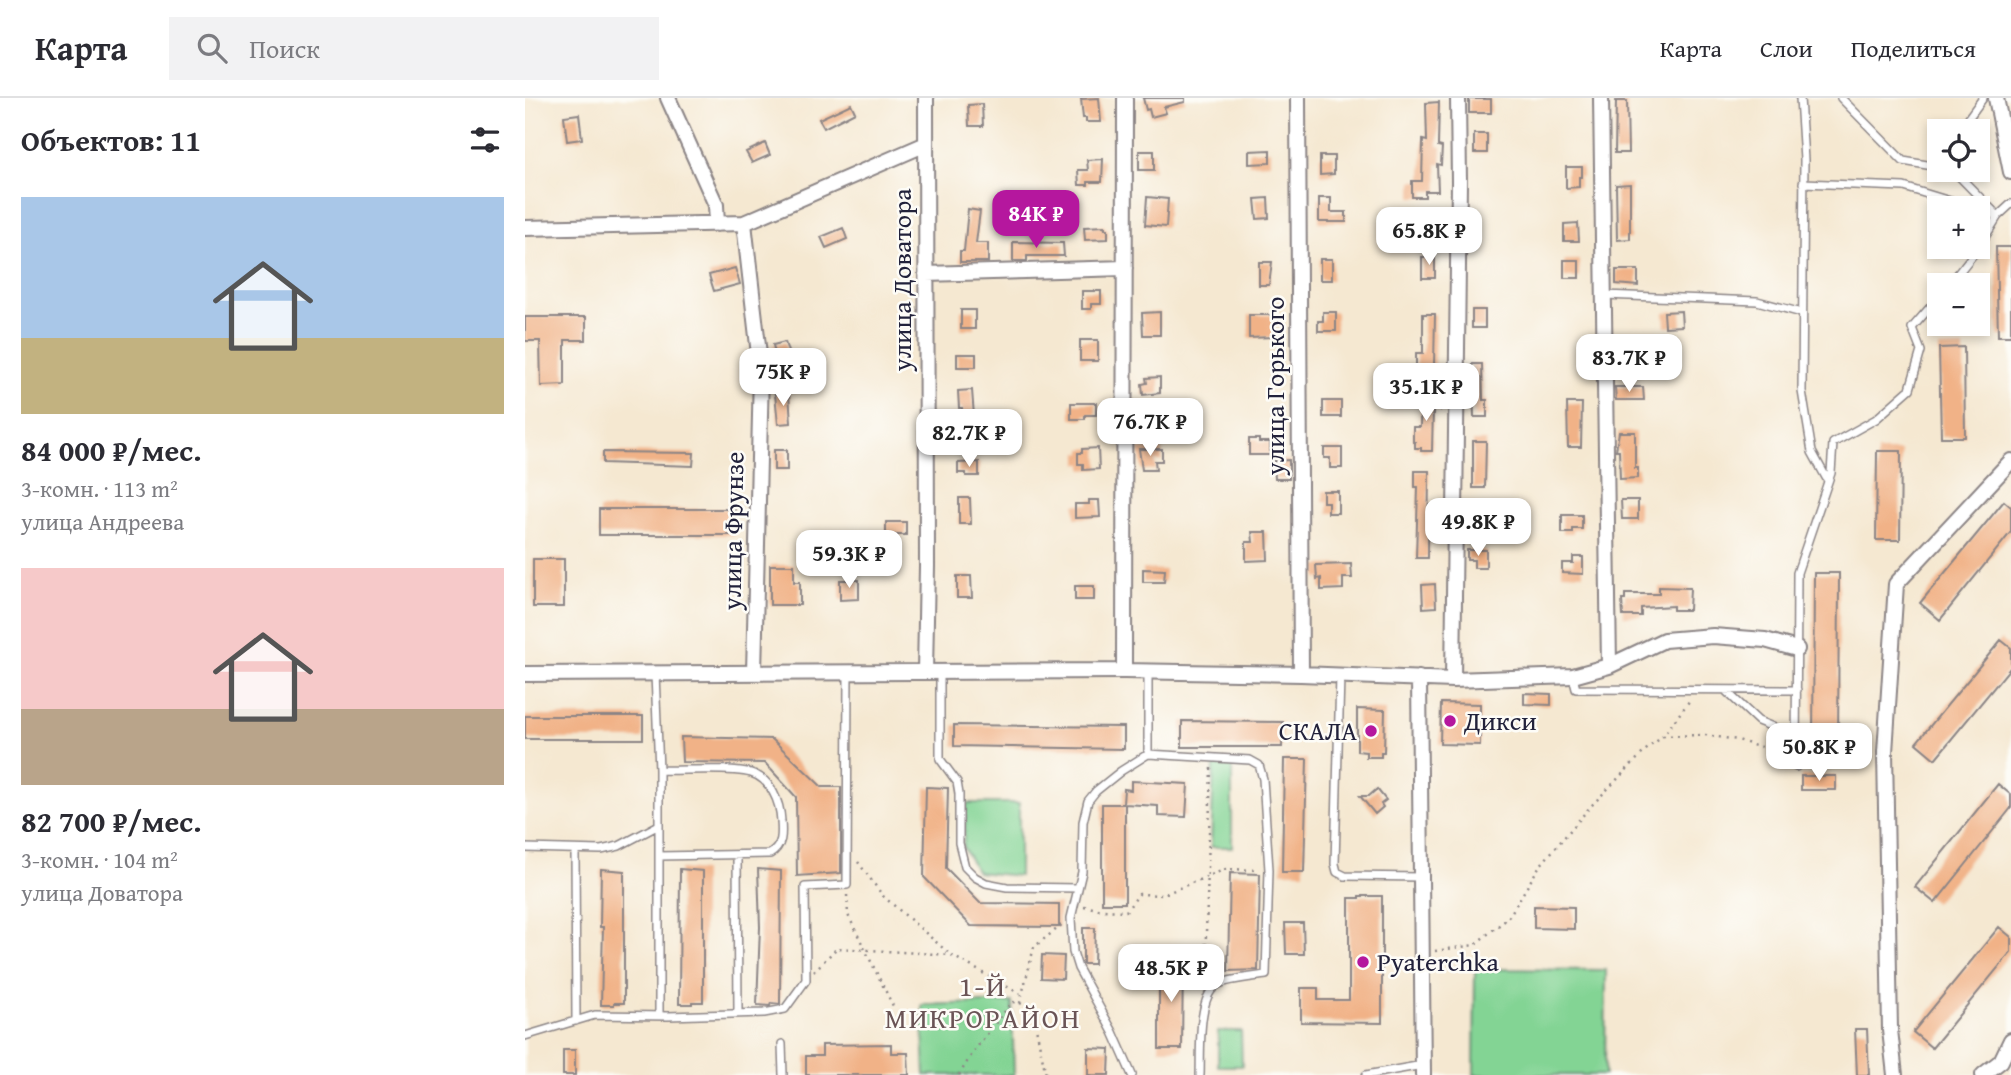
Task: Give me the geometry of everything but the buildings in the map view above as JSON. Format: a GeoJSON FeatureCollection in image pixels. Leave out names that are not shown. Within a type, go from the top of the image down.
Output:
{"type":"FeatureCollection","features":[{"type":"Feature","properties":{"kind":"street"},"geometry":{"type":"LineString","coordinates":[[667,98],[716,205],[717,224]]}},
{"type":"Feature","properties":{"kind":"street","name":"улица Доватора"},"geometry":{"type":"LineString","coordinates":[[926,98],[932,672]]}},
{"type":"Feature","properties":{"kind":"street"},"geometry":{"type":"LineString","coordinates":[[1124,671],[1125,98]]}},
{"type":"Feature","properties":{"kind":"street","name":"улица Горького"},"geometry":{"type":"LineString","coordinates":[[1298,98],[1301,674]]}},
{"type":"Feature","properties":{"kind":"street"},"geometry":{"type":"LineString","coordinates":[[1453,680],[1458,98]]}},
{"type":"Feature","properties":{"kind":"street"},"geometry":{"type":"LineString","coordinates":[[1601,98],[1609,666]]}},
{"type":"Feature","properties":{"kind":"street"},"geometry":{"type":"LineString","coordinates":[[1996,98],[2011,172]]}},
{"type":"Feature","properties":{"kind":"street"},"geometry":{"type":"LineString","coordinates":[[525,228],[744,223],[926,144]]}},
{"type":"Feature","properties":{"kind":"street","name":"улица Фрунзе"},"geometry":{"type":"LineString","coordinates":[[744,223],[761,372],[754,673]]}},
{"type":"Feature","properties":{"kind":"street"},"geometry":{"type":"LineString","coordinates":[[926,274],[1125,268]]}},
{"type":"Feature","properties":{"kind":"street"},"geometry":{"type":"LineString","coordinates":[[1895,1075],[1890,1030],[1885,752],[1896,584],[2011,461]]}},
{"type":"Feature","properties":{"kind":"street"},"geometry":{"type":"LineString","coordinates":[[525,674],[1148,671],[1453,680],[1573,676],[1609,666],[1664,640],[1713,636],[1765,640],[1797,649]]}},
{"type":"Feature","properties":{"kind":"street"},"geometry":{"type":"LineString","coordinates":[[1419,678],[1423,1070]]}},
{"type":"Feature","properties":{"kind":"street"},"geometry":{"type":"LineString","coordinates":[[1983,1075],[2001,1060],[2011,1040]]}},
{"type":"Feature","properties":{"kind":"lane"},"geometry":{"type":"LineString","coordinates":[[1800,98],[1803,183],[1803,391],[1812,452],[1828,481]]}},
{"type":"Feature","properties":{"kind":"lane"},"geometry":{"type":"LineString","coordinates":[[1841,98],[1903,161],[1927,165]]}},
{"type":"Feature","properties":{"kind":"lane"},"geometry":{"type":"LineString","coordinates":[[1968,119],[1983,98]]}},
{"type":"Feature","properties":{"kind":"lane"},"geometry":{"type":"LineString","coordinates":[[1965,182],[1998,216]]}},
{"type":"Feature","properties":{"kind":"lane"},"geometry":{"type":"LineString","coordinates":[[1803,183],[1904,187],[1933,196]]}},
{"type":"Feature","properties":{"kind":"lane"},"geometry":{"type":"LineString","coordinates":[[1958,273],[1998,216],[2011,204]]}},
{"type":"Feature","properties":{"kind":"lane"},"geometry":{"type":"LineString","coordinates":[[1990,214],[1998,216]]}},
{"type":"Feature","properties":{"kind":"lane"},"geometry":{"type":"LineString","coordinates":[[1604,295],[1758,302],[1801,313]]}},
{"type":"Feature","properties":{"kind":"lane"},"geometry":{"type":"LineString","coordinates":[[1797,767],[1797,573],[1828,481],[1833,443],[1876,419],[1910,389],[1921,351],[1912,328],[1927,310]]}},
{"type":"Feature","properties":{"kind":"lane"},"geometry":{"type":"LineString","coordinates":[[1148,671],[1148,754]]}},
{"type":"Feature","properties":{"kind":"lane"},"geometry":{"type":"LineString","coordinates":[[932,672],[940,758],[957,782],[960,794],[960,844],[965,867],[986,883],[1007,887],[1078,888]]}},
{"type":"Feature","properties":{"kind":"lane"},"geometry":{"type":"LineString","coordinates":[[525,1036],[595,1015],[764,1013],[785,1009],[806,980],[805,887],[847,885],[848,673]]}},
{"type":"Feature","properties":{"kind":"lane"},"geometry":{"type":"LineString","coordinates":[[655,674],[659,770],[659,1016]]}},
{"type":"Feature","properties":{"kind":"lane"},"geometry":{"type":"LineString","coordinates":[[1340,676],[1335,864],[1337,872],[1345,876],[1421,877]]}},
{"type":"Feature","properties":{"kind":"lane"},"geometry":{"type":"LineString","coordinates":[[1573,676],[1576,689],[1797,690]]}},
{"type":"Feature","properties":{"kind":"lane"},"geometry":{"type":"LineString","coordinates":[[1726,690],[1758,720],[1797,741]]}},
{"type":"Feature","properties":{"kind":"lane"},"geometry":{"type":"LineString","coordinates":[[1132,1075],[1113,1032],[1078,968],[1073,952],[1072,918],[1082,872],[1084,813],[1088,801],[1113,777],[1148,754],[1250,760],[1259,765],[1263,779],[1269,870],[1266,975],[1218,984],[1207,995],[1202,1016],[1200,1075]]}},
{"type":"Feature","properties":{"kind":"lane"},"geometry":{"type":"LineString","coordinates":[[659,770],[750,772],[771,787],[781,817],[780,844],[770,854],[659,856]]}},
{"type":"Feature","properties":{"kind":"lane"},"geometry":{"type":"LineString","coordinates":[[525,848],[601,850],[619,846],[659,825]]}},
{"type":"Feature","properties":{"kind":"lane"},"geometry":{"type":"LineString","coordinates":[[575,850],[576,1021]]}},
{"type":"Feature","properties":{"kind":"lane"},"geometry":{"type":"LineString","coordinates":[[737,856],[738,1013]]}},
{"type":"Feature","properties":{"kind":"lane"},"geometry":{"type":"LineString","coordinates":[[782,1044],[783,1075]]}},
{"type":"Feature","properties":{"kind":"lane"},"geometry":{"type":"LineString","coordinates":[[1366,1075],[1423,1070]]}},
{"type":"Feature","properties":{"kind":"path"},"geometry":{"type":"LineString","coordinates":[[1422,954],[1474,945],[1508,918],[1539,867],[1590,807],[1663,736],[1697,691]]}},
{"type":"Feature","properties":{"kind":"path"},"geometry":{"type":"LineString","coordinates":[[1663,736],[1705,735],[1738,740],[1758,747],[1797,741]]}},
{"type":"Feature","properties":{"kind":"path"},"geometry":{"type":"LineString","coordinates":[[1212,758],[1205,966],[1218,984]]}},
{"type":"Feature","properties":{"kind":"path"},"geometry":{"type":"LineString","coordinates":[[847,848],[883,896],[951,955],[1022,995]]}},
{"type":"Feature","properties":{"kind":"path"},"geometry":{"type":"LineString","coordinates":[[1075,904],[1101,910],[1126,911],[1139,894],[1162,895],[1226,869],[1269,870]]}},
{"type":"Feature","properties":{"kind":"path"},"geometry":{"type":"LineString","coordinates":[[847,885],[848,915],[893,1006]]}},
{"type":"Feature","properties":{"kind":"path"},"geometry":{"type":"LineString","coordinates":[[1020,1003],[1034,947],[1072,918]]}},
{"type":"Feature","properties":{"kind":"path"},"geometry":{"type":"LineString","coordinates":[[806,980],[837,948],[951,955]]}},
{"type":"Feature","properties":{"kind":"path"},"geometry":{"type":"LineString","coordinates":[[959,1075],[1012,1002],[1032,1009],[1047,1075]]}},
{"type":"Feature","properties":{"kind":"green space"},"geometry":{"type":"Polygon","coordinates":[[[1214,764],[1232,766],[1232,847],[1211,847],[1214,764]]]}},
{"type":"Feature","properties":{"kind":"green space"},"geometry":{"type":"Polygon","coordinates":[[[967,803],[1019,803],[1019,876],[977,872],[963,847],[967,803]]]}},
{"type":"Feature","properties":{"kind":"green space"},"geometry":{"type":"Polygon","coordinates":[[[1475,969],[1606,970],[1605,1075],[1474,1075],[1475,969]]]}},
{"type":"Feature","properties":{"kind":"green space"},"geometry":{"type":"Polygon","coordinates":[[[1012,1002],[1014,1075],[925,1075],[922,1005],[1012,1002]]]}},
{"type":"Feature","properties":{"kind":"green space"},"geometry":{"type":"Polygon","coordinates":[[[1218,1031],[1241,1031],[1242,1066],[1218,1066],[1218,1031]]]}},
{"type":"Feature","properties":{"kind":"place","name":"Дикси"},"geometry":{"type":"Point","coordinates":[1450,721]}},
{"type":"Feature","properties":{"kind":"place","name":"СКАЛА"},"geometry":{"type":"Point","coordinates":[1371,731]}},
{"type":"Feature","properties":{"kind":"place","name":"Pyaterchka"},"geometry":{"type":"Point","coordinates":[1363,962]}},
{"type":"Feature","properties":{"kind":"district","name":"1-Й МИКРОРАЙОН"},"geometry":{"type":"Point","coordinates":[983,1002]}}]}
